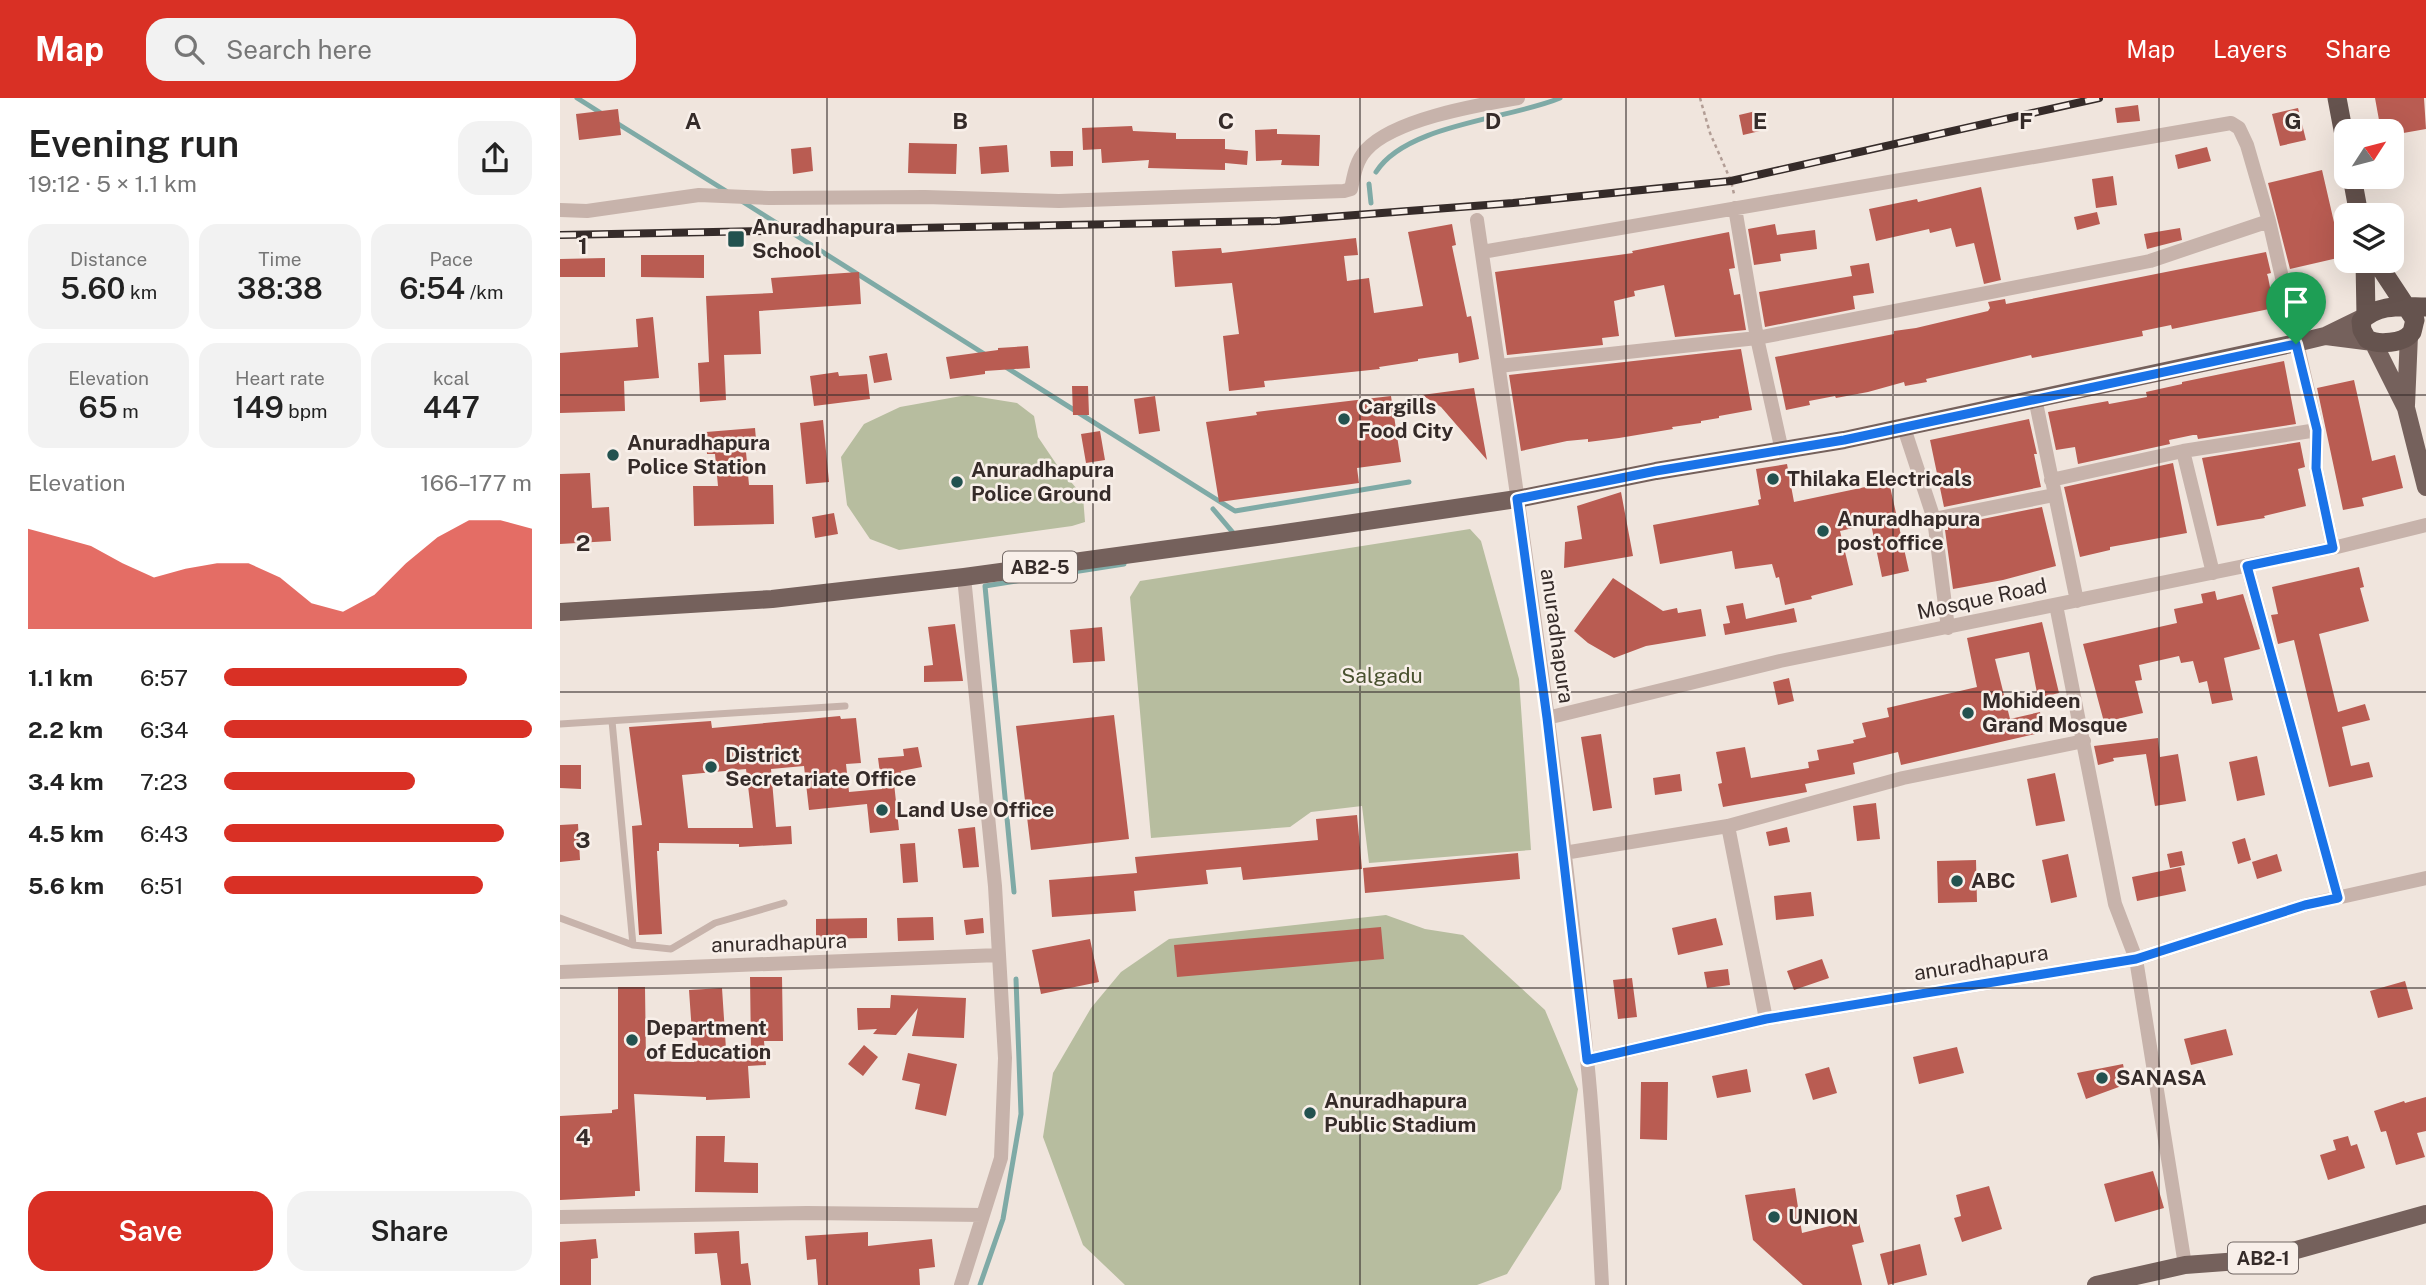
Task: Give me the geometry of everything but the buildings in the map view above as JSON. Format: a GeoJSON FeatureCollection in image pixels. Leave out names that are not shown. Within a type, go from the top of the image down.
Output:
{"type":"FeatureCollection","features":[{"type":"Feature","properties":{"kind":"highway"},"geometry":{"type":"LineString","coordinates":[[2337,98],[2341,119]]}},
{"type":"Feature","properties":{"kind":"highway"},"geometry":{"type":"LineString","coordinates":[[2365,273],[2367,316]]}},
{"type":"Feature","properties":{"kind":"highway"},"geometry":{"type":"LineString","coordinates":[[2383,273],[2415,320],[2413,331],[2418,332]]}},
{"type":"Feature","properties":{"kind":"highway"},"geometry":{"type":"LineString","coordinates":[[2418,332],[2391,341],[2373,342],[2367,339],[2361,321],[2385,307],[2426,307]]}},
{"type":"Feature","properties":{"kind":"main road","name":"AB2-5"},"geometry":{"type":"LineString","coordinates":[[560,612],[772,599],[964,577],[1271,536],[1517,499],[1656,471],[1904,428],[2296,344],[2325,336],[2367,316]]}},
{"type":"Feature","properties":{"kind":"main road"},"geometry":{"type":"LineString","coordinates":[[2406,408],[2418,332]]}},
{"type":"Feature","properties":{"kind":"main road","name":"AB2-5"},"geometry":{"type":"LineString","coordinates":[[2325,336],[2373,342]]}},
{"type":"Feature","properties":{"kind":"main road"},"geometry":{"type":"LineString","coordinates":[[2373,342],[2406,408],[2426,487]]}},
{"type":"Feature","properties":{"kind":"main road","name":"AB2-1"},"geometry":{"type":"LineString","coordinates":[[2096,1285],[2185,1265],[2253,1260],[2282,1254],[2426,1214]]}},
{"type":"Feature","properties":{"kind":"street"},"geometry":{"type":"LineString","coordinates":[[560,210],[587,211],[699,195],[1059,201],[1344,191],[1350,189],[1355,166],[1367,149],[1396,131],[1451,110],[1518,98]]}},
{"type":"Feature","properties":{"kind":"street"},"geometry":{"type":"LineString","coordinates":[[1482,252],[2231,124],[2239,128],[2247,145],[2269,221],[2317,430],[2316,468],[2333,548]]}},
{"type":"Feature","properties":{"kind":"street"},"geometry":{"type":"LineString","coordinates":[[1735,208],[1757,338],[1782,451]]}},
{"type":"Feature","properties":{"kind":"street","name":"anuradhapura"},"geometry":{"type":"LineString","coordinates":[[1477,220],[1564,853],[1587,1060],[1602,1285]]}},
{"type":"Feature","properties":{"kind":"street"},"geometry":{"type":"LineString","coordinates":[[1499,366],[1757,338],[2150,261],[2269,221]]}},
{"type":"Feature","properties":{"kind":"street"},"geometry":{"type":"LineString","coordinates":[[2035,398],[2077,601]]}},
{"type":"Feature","properties":{"kind":"street"},"geometry":{"type":"LineString","coordinates":[[1904,428],[1934,519],[1948,628]]}},
{"type":"Feature","properties":{"kind":"street"},"geometry":{"type":"LineString","coordinates":[[1934,519],[2183,451],[2317,430]]}},
{"type":"Feature","properties":{"kind":"street"},"geometry":{"type":"LineString","coordinates":[[2183,451],[2213,573]]}},
{"type":"Feature","properties":{"kind":"street","name":"Mosque Road"},"geometry":{"type":"LineString","coordinates":[[1547,718],[1780,662],[2333,548],[2426,525]]}},
{"type":"Feature","properties":{"kind":"street"},"geometry":{"type":"LineString","coordinates":[[2247,566],[2338,898]]}},
{"type":"Feature","properties":{"kind":"street"},"geometry":{"type":"LineString","coordinates":[[961,1285],[1001,1158],[1005,1058],[995,886],[964,577]]}},
{"type":"Feature","properties":{"kind":"street"},"geometry":{"type":"LineString","coordinates":[[2056,605],[2115,904],[2136,959],[2185,1265]]}},
{"type":"Feature","properties":{"kind":"street"},"geometry":{"type":"LineString","coordinates":[[1564,853],[1728,826],[1903,778],[2084,741]]}},
{"type":"Feature","properties":{"kind":"street"},"geometry":{"type":"LineString","coordinates":[[1728,826],[1766,1019]]}},
{"type":"Feature","properties":{"kind":"street","name":"anuradhapura"},"geometry":{"type":"LineString","coordinates":[[1587,1060],[1766,1019],[2136,959],[2305,905],[2426,878]]}},
{"type":"Feature","properties":{"kind":"street","name":"anuradhapura"},"geometry":{"type":"LineString","coordinates":[[560,972],[999,955]]}},
{"type":"Feature","properties":{"kind":"street"},"geometry":{"type":"LineString","coordinates":[[560,1217],[807,1213],[983,1215]]}},
{"type":"Feature","properties":{"kind":"lane"},"geometry":{"type":"LineString","coordinates":[[560,724],[845,706]]}},
{"type":"Feature","properties":{"kind":"lane"},"geometry":{"type":"LineString","coordinates":[[612,721],[633,945]]}},
{"type":"Feature","properties":{"kind":"lane"},"geometry":{"type":"LineString","coordinates":[[560,918],[633,945],[671,949],[715,923],[784,903]]}},
{"type":"Feature","properties":{"kind":"path"},"geometry":{"type":"LineString","coordinates":[[1700,98],[1710,133],[1734,189],[1735,208]]}},
{"type":"Feature","properties":{"kind":"green space","name":"Anuradhapura Police Ground"},"geometry":{"type":"Polygon","coordinates":[[[967,395],[1017,403],[1034,416],[1038,437],[1059,468],[1083,496],[1085,522],[899,550],[870,539],[847,505],[841,457],[864,424],[900,407],[967,395]]]}},
{"type":"Feature","properties":{"kind":"green space","name":"Salgadu"},"geometry":{"type":"Polygon","coordinates":[[[1470,529],[1481,541],[1519,679],[1531,850],[1369,863],[1362,806],[1311,812],[1290,827],[1151,838],[1130,597],[1140,581],[1470,529]]]}},
{"type":"Feature","properties":{"kind":"green space","name":"Anuradhapura Public Stadium"},"geometry":{"type":"Polygon","coordinates":[[[1386,915],[1425,929],[1463,935],[1545,1010],[1578,1089],[1561,1189],[1507,1274],[1477,1285],[1125,1285],[1083,1245],[1043,1137],[1053,1073],[1091,1008],[1121,972],[1169,939],[1386,915]]]}},
{"type":"Feature","properties":{"kind":"waterway"},"geometry":{"type":"LineString","coordinates":[[577,98],[604,115]]}},
{"type":"Feature","properties":{"kind":"waterway"},"geometry":{"type":"LineString","coordinates":[[1376,172],[1391,156],[1434,133],[1560,98]]}},
{"type":"Feature","properties":{"kind":"waterway"},"geometry":{"type":"LineString","coordinates":[[615,122],[726,191]]}},
{"type":"Feature","properties":{"kind":"waterway"},"geometry":{"type":"LineString","coordinates":[[1369,184],[1371,203]]}},
{"type":"Feature","properties":{"kind":"waterway"},"geometry":{"type":"LineString","coordinates":[[740,200],[986,355]]}},
{"type":"Feature","properties":{"kind":"waterway"},"geometry":{"type":"LineString","coordinates":[[1004,366],[1235,511],[1409,482]]}},
{"type":"Feature","properties":{"kind":"waterway"},"geometry":{"type":"LineString","coordinates":[[1213,509],[1235,535]]}},
{"type":"Feature","properties":{"kind":"waterway"},"geometry":{"type":"LineString","coordinates":[[1014,892],[985,586],[1124,564]]}},
{"type":"Feature","properties":{"kind":"waterway"},"geometry":{"type":"LineString","coordinates":[[980,1285],[1003,1219],[1021,1114],[1016,979]]}},
{"type":"Feature","properties":{"kind":"railway"},"geometry":{"type":"LineString","coordinates":[[560,235],[1277,221],[1513,203],[1731,181],[2099,98]]}},
{"type":"Feature","properties":{"kind":"place","name":"Anuradhapura School"},"geometry":{"type":"Point","coordinates":[736,239]}},
{"type":"Feature","properties":{"kind":"place","name":"Cargills Food City"},"geometry":{"type":"Point","coordinates":[1344,419]}},
{"type":"Feature","properties":{"kind":"place","name":"Anuradhapura Police Station"},"geometry":{"type":"Point","coordinates":[613,455]}},
{"type":"Feature","properties":{"kind":"place","name":"Thilaka Electricals"},"geometry":{"type":"Point","coordinates":[1773,479]}},
{"type":"Feature","properties":{"kind":"place","name":"Anuradhapura Police Ground"},"geometry":{"type":"Point","coordinates":[957,482]}},
{"type":"Feature","properties":{"kind":"place","name":"Anuradhapura post office"},"geometry":{"type":"Point","coordinates":[1823,531]}},
{"type":"Feature","properties":{"kind":"place","name":"Mohideen Grand Mosque"},"geometry":{"type":"Point","coordinates":[1968,713]}},
{"type":"Feature","properties":{"kind":"place","name":"District Secretariate Office"},"geometry":{"type":"Point","coordinates":[711,767]}},
{"type":"Feature","properties":{"kind":"place","name":"Land Use Office"},"geometry":{"type":"Point","coordinates":[882,810]}},
{"type":"Feature","properties":{"kind":"place","name":"ABC"},"geometry":{"type":"Point","coordinates":[1957,881]}},
{"type":"Feature","properties":{"kind":"place","name":"Department of Education"},"geometry":{"type":"Point","coordinates":[632,1040]}},
{"type":"Feature","properties":{"kind":"place","name":"SANASA"},"geometry":{"type":"Point","coordinates":[2102,1078]}},
{"type":"Feature","properties":{"kind":"place","name":"Anuradhapura Public Stadium"},"geometry":{"type":"Point","coordinates":[1310,1113]}},
{"type":"Feature","properties":{"kind":"place","name":"UNION"},"geometry":{"type":"Point","coordinates":[1774,1217]}},
{"type":"Feature","properties":{"kind":"route"},"geometry":{"type":"LineString","coordinates":[[2296,344],[2317,430],[2316,468],[2333,548],[2247,566],[2338,898],[2305,905],[2136,959],[1766,1019],[1587,1060],[1564,853],[1517,499],[1656,471],[1844,440],[2296,344]]}}]}
